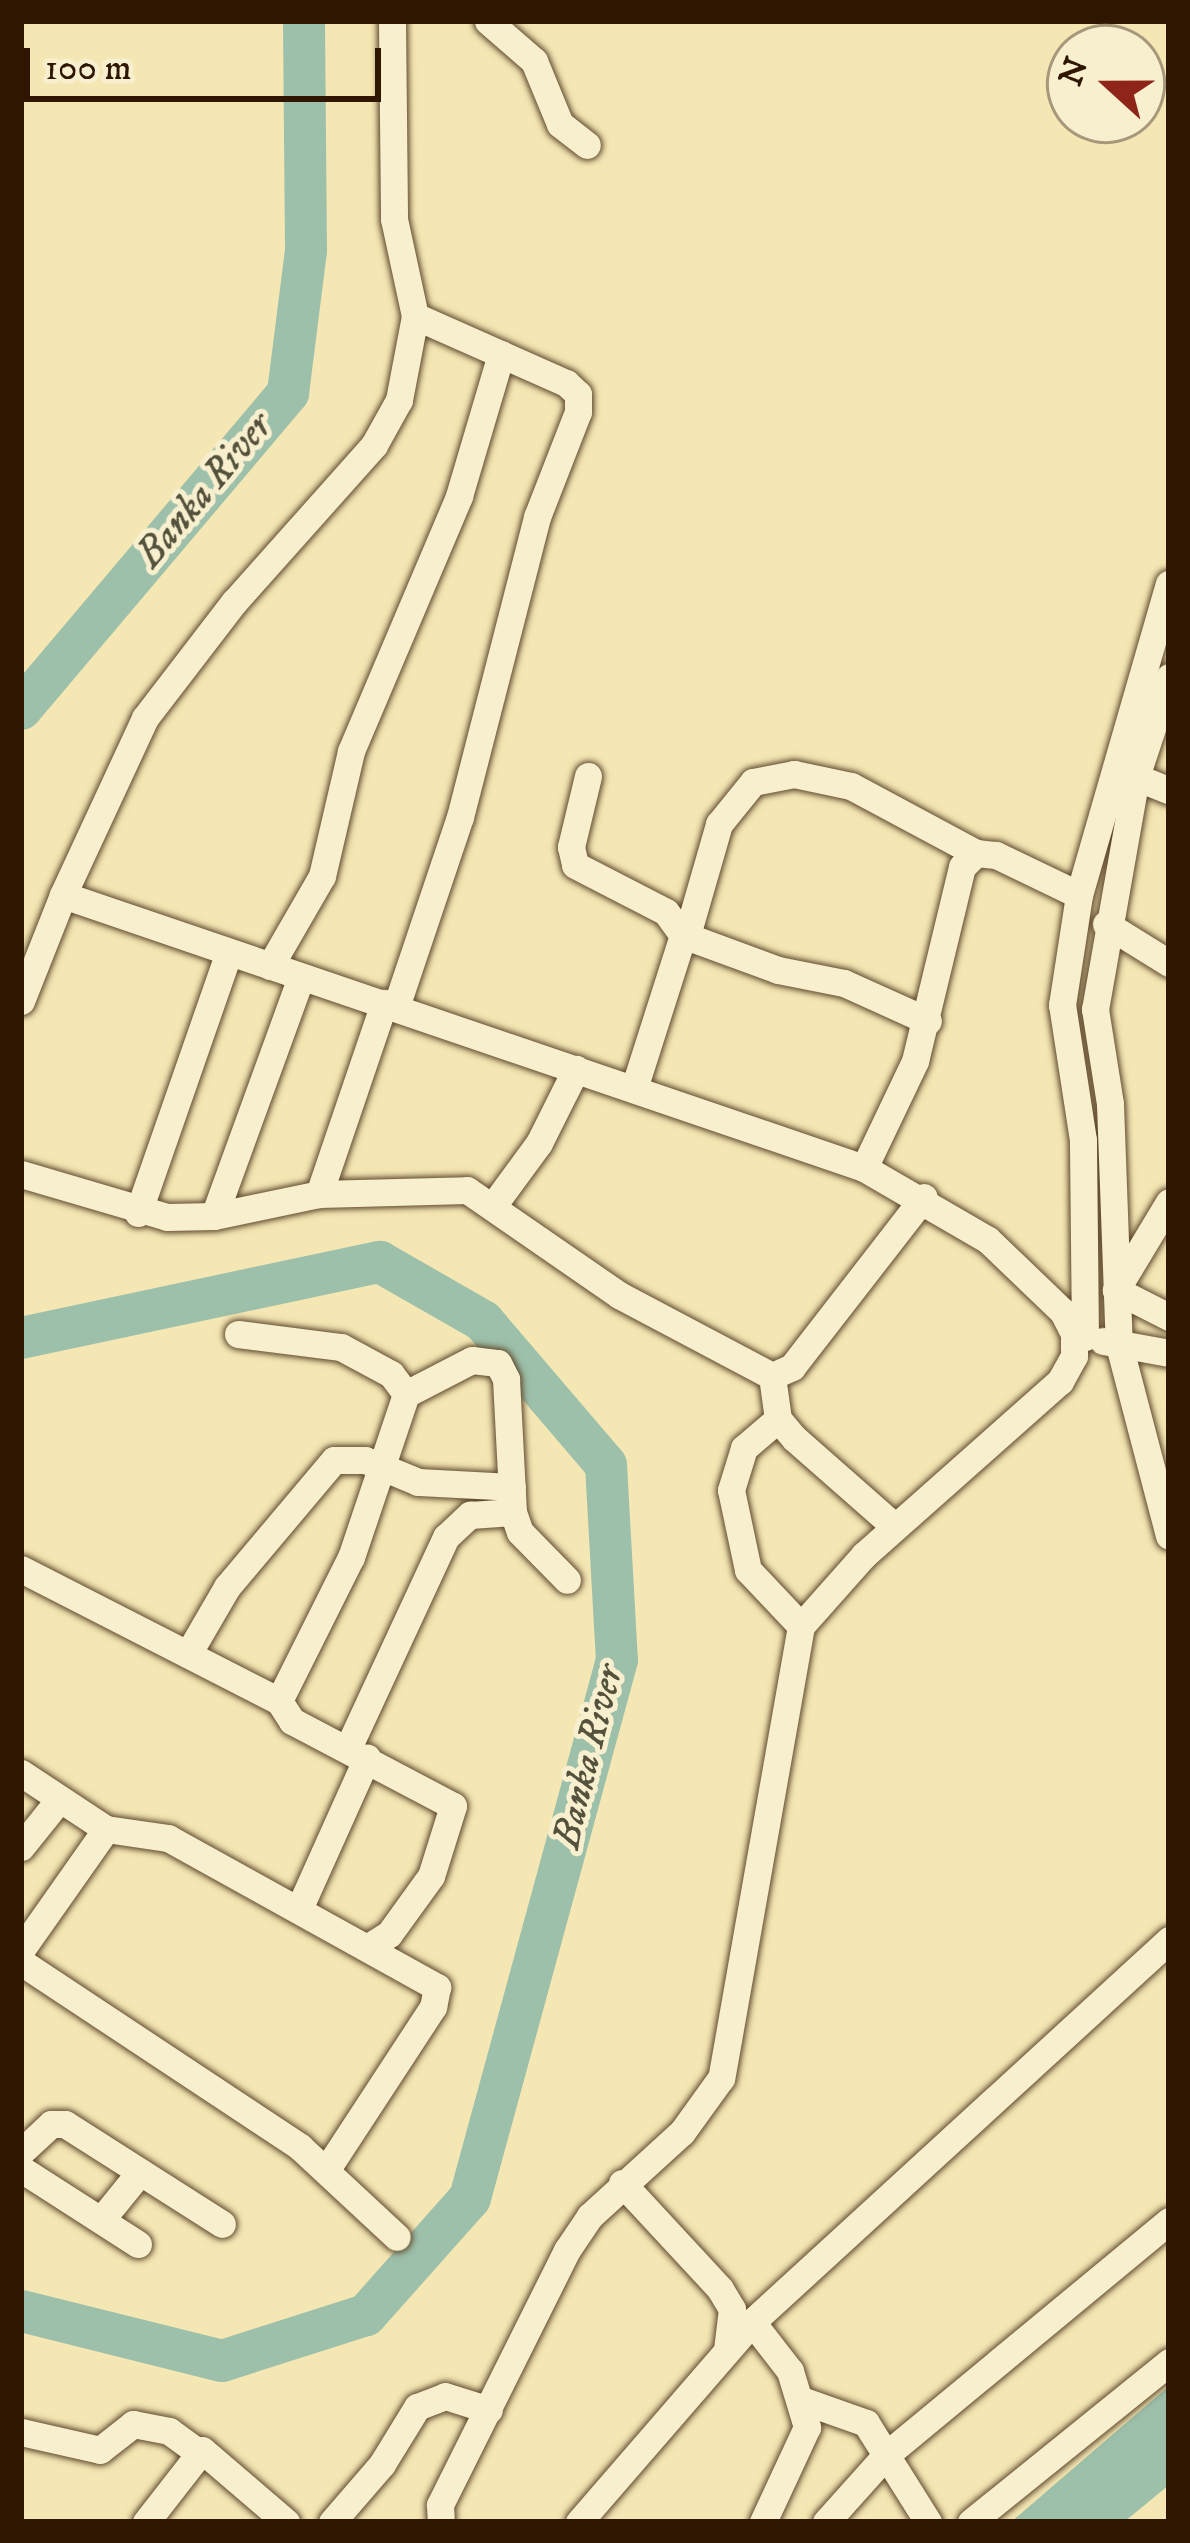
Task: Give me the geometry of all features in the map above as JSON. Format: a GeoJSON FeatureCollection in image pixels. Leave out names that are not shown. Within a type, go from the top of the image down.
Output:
{"type":"FeatureCollection","features":[{"type":"Feature","properties":{"kind":"street"},"geometry":{"type":"LineString","coordinates":[[21,1001],[63,895],[145,718],[234,602],[374,445],[399,400],[415,316],[394,219],[392,21]]}},
{"type":"Feature","properties":{"kind":"street"},"geometry":{"type":"LineString","coordinates":[[488,21],[534,61],[560,124],[587,145]]}},
{"type":"Feature","properties":{"kind":"street"},"geometry":{"type":"LineString","coordinates":[[319,1194],[460,817],[536,517],[578,412],[578,394],[566,383],[415,316]]}},
{"type":"Feature","properties":{"kind":"street"},"geometry":{"type":"LineString","coordinates":[[270,966],[322,876],[351,752],[459,496],[501,354]]}},
{"type":"Feature","properties":{"kind":"street"},"geometry":{"type":"LineString","coordinates":[[441,2522],[440,2505],[567,2250],[622,2183],[705,2104],[731,2045],[748,1901],[801,1626],[814,1603],[894,1526],[1060,1381],[1074,1356],[1080,1336],[1083,1140],[1062,1005],[1079,895],[1169,584]]}},
{"type":"Feature","properties":{"kind":"street"},"geometry":{"type":"LineString","coordinates":[[1169,677],[1136,777],[1106,924],[1095,1009],[1110,1104],[1119,1345],[1169,1536]]}},
{"type":"Feature","properties":{"kind":"street"},"geometry":{"type":"LineString","coordinates":[[634,1089],[719,824],[753,782],[794,774],[851,786],[976,853],[1079,895]]}},
{"type":"Feature","properties":{"kind":"street"},"geometry":{"type":"LineString","coordinates":[[589,776],[571,847],[574,866],[666,912],[685,935],[778,970],[844,983],[928,1021]]}},
{"type":"Feature","properties":{"kind":"street"},"geometry":{"type":"LineString","coordinates":[[1136,777],[1169,790]]}},
{"type":"Feature","properties":{"kind":"street"},"geometry":{"type":"LineString","coordinates":[[864,1168],[928,1021],[955,891],[976,853]]}},
{"type":"Feature","properties":{"kind":"street"},"geometry":{"type":"LineString","coordinates":[[63,895],[864,1168],[924,1197],[988,1240],[1063,1312],[1080,1336],[1169,1353]]}},
{"type":"Feature","properties":{"kind":"street"},"geometry":{"type":"LineString","coordinates":[[1106,924],[1169,963]]}},
{"type":"Feature","properties":{"kind":"street"},"geometry":{"type":"LineString","coordinates":[[138,1213],[229,952]]}},
{"type":"Feature","properties":{"kind":"street"},"geometry":{"type":"LineString","coordinates":[[214,1216],[301,977]]}},
{"type":"Feature","properties":{"kind":"street"},"geometry":{"type":"LineString","coordinates":[[494,1203],[539,1143],[577,1070]]}},
{"type":"Feature","properties":{"kind":"street"},"geometry":{"type":"LineString","coordinates":[[21,1174],[138,1213],[214,1216],[319,1194],[432,1187],[494,1203],[619,1294],[772,1376]]}},
{"type":"Feature","properties":{"kind":"street"},"geometry":{"type":"LineString","coordinates":[[772,1376],[792,1367],[924,1197]]}},
{"type":"Feature","properties":{"kind":"street"},"geometry":{"type":"LineString","coordinates":[[1116,1290],[1169,1202]]}},
{"type":"Feature","properties":{"kind":"street"},"geometry":{"type":"LineString","coordinates":[[1116,1290],[1169,1317]]}},
{"type":"Feature","properties":{"kind":"street"},"geometry":{"type":"LineString","coordinates":[[238,1334],[341,1347],[391,1374],[406,1394]]}},
{"type":"Feature","properties":{"kind":"street"},"geometry":{"type":"LineString","coordinates":[[279,1701],[385,1470],[406,1394],[472,1360],[498,1363],[506,1379],[513,1500],[520,1532],[567,1580]]}},
{"type":"Feature","properties":{"kind":"street"},"geometry":{"type":"LineString","coordinates":[[772,1376],[778,1419],[894,1526]]}},
{"type":"Feature","properties":{"kind":"street"},"geometry":{"type":"LineString","coordinates":[[778,1419],[744,1448],[731,1490],[748,1570],[801,1626]]}},
{"type":"Feature","properties":{"kind":"street"},"geometry":{"type":"LineString","coordinates":[[188,1654],[227,1588],[334,1460],[348,1456],[418,1481],[513,1500]]}},
{"type":"Feature","properties":{"kind":"street"},"geometry":{"type":"LineString","coordinates":[[299,1909],[446,1538],[470,1515],[513,1500]]}},
{"type":"Feature","properties":{"kind":"street"},"geometry":{"type":"LineString","coordinates":[[21,1569],[279,1701],[292,1720],[453,1806],[454,1823],[409,1910],[370,1946]]}},
{"type":"Feature","properties":{"kind":"street"},"geometry":{"type":"LineString","coordinates":[[21,1773],[106,1829],[168,1838],[426,1975],[436,1987],[433,2007],[327,2169]]}},
{"type":"Feature","properties":{"kind":"street"},"geometry":{"type":"LineString","coordinates":[[21,1847],[58,1801]]}},
{"type":"Feature","properties":{"kind":"street"},"geometry":{"type":"LineString","coordinates":[[21,1950],[106,1829]]}},
{"type":"Feature","properties":{"kind":"street"},"geometry":{"type":"LineString","coordinates":[[579,2522],[752,2322],[1169,1940]]}},
{"type":"Feature","properties":{"kind":"street"},"geometry":{"type":"LineString","coordinates":[[21,1962],[327,2169],[397,2237]]}},
{"type":"Feature","properties":{"kind":"street"},"geometry":{"type":"LineString","coordinates":[[21,2152],[51,2125],[65,2124],[222,2224]]}},
{"type":"Feature","properties":{"kind":"street"},"geometry":{"type":"LineString","coordinates":[[21,2169],[138,2244]]}},
{"type":"Feature","properties":{"kind":"street"},"geometry":{"type":"LineString","coordinates":[[100,2220],[140,2172]]}},
{"type":"Feature","properties":{"kind":"street"},"geometry":{"type":"LineString","coordinates":[[622,2183],[720,2289],[732,2308],[727,2347]]}},
{"type":"Feature","properties":{"kind":"street"},"geometry":{"type":"LineString","coordinates":[[826,2522],[886,2456],[1169,2221]]}},
{"type":"Feature","properties":{"kind":"street"},"geometry":{"type":"LineString","coordinates":[[752,2322],[804,2401],[802,2449],[763,2522]]}},
{"type":"Feature","properties":{"kind":"street"},"geometry":{"type":"LineString","coordinates":[[971,2522],[1169,2362]]}},
{"type":"Feature","properties":{"kind":"street"},"geometry":{"type":"LineString","coordinates":[[332,2522],[382,2464],[417,2407],[445,2396],[488,2410]]}},
{"type":"Feature","properties":{"kind":"street"},"geometry":{"type":"LineString","coordinates":[[804,2401],[866,2423],[928,2522]]}},
{"type":"Feature","properties":{"kind":"street"},"geometry":{"type":"LineString","coordinates":[[21,2432],[100,2450],[133,2424],[170,2431],[197,2451],[214,2455],[286,2522]]}},
{"type":"Feature","properties":{"kind":"street"},"geometry":{"type":"LineString","coordinates":[[146,2522],[197,2451]]}},
{"type":"Feature","properties":{"kind":"shaded area"},"geometry":{"type":"Polygon","coordinates":[[[1169,2386],[1169,2485],[1124,2522],[1011,2522],[1169,2386]]]}},
{"type":"Feature","properties":{"kind":"waterway","name":"Banka River"},"geometry":{"type":"LineString","coordinates":[[21,709],[288,393],[306,250],[304,21]]}},
{"type":"Feature","properties":{"kind":"waterway","name":"Banka River"},"geometry":{"type":"LineString","coordinates":[[21,1338],[380,1262],[483,1321],[606,1465],[617,1660],[470,2198],[366,2315],[222,2361],[21,2311]]}}]}
